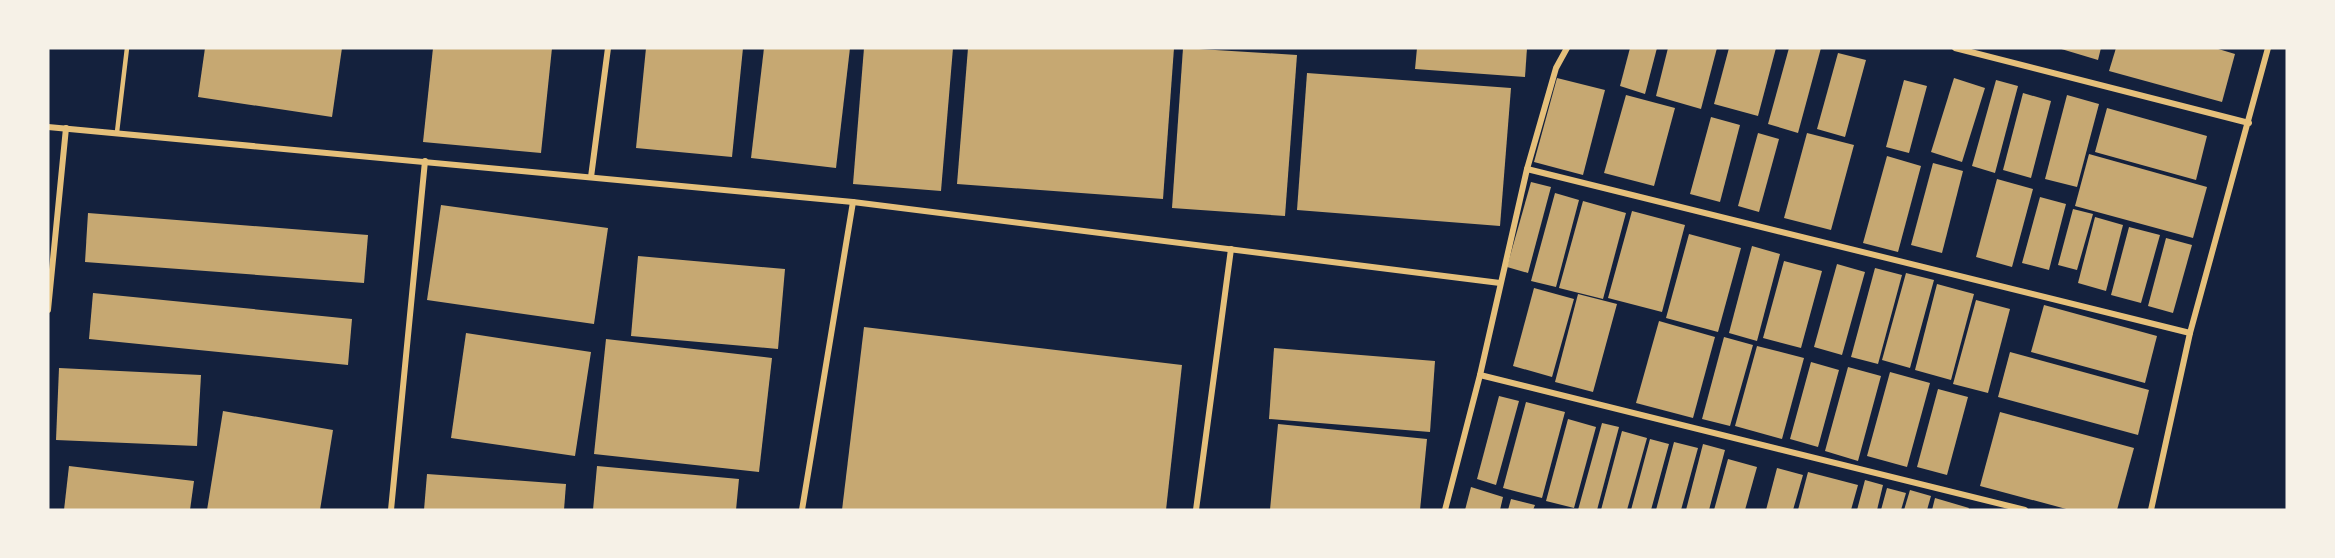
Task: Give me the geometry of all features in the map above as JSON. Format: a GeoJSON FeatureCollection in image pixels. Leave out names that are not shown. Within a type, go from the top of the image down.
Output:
{"type":"FeatureCollection","features":[{"type":"Feature","properties":{"kind":"street"},"geometry":{"type":"LineString","coordinates":[[591,177],[609,48]]}},
{"type":"Feature","properties":{"kind":"street"},"geometry":{"type":"LineString","coordinates":[[1445,510],[1480,375],[1527,170],[1556,68],[1567,48]]}},
{"type":"Feature","properties":{"kind":"street"},"geometry":{"type":"LineString","coordinates":[[1955,48],[2249,123]]}},
{"type":"Feature","properties":{"kind":"street"},"geometry":{"type":"LineString","coordinates":[[2151,510],[2190,333],[2268,48]]}},
{"type":"Feature","properties":{"kind":"street"},"geometry":{"type":"LineString","coordinates":[[48,127],[853,202],[1500,283]]}},
{"type":"Feature","properties":{"kind":"street"},"geometry":{"type":"LineString","coordinates":[[48,310],[66,128]]}},
{"type":"Feature","properties":{"kind":"street"},"geometry":{"type":"LineString","coordinates":[[391,510],[425,161]]}},
{"type":"Feature","properties":{"kind":"street"},"geometry":{"type":"LineString","coordinates":[[1527,170],[2190,333]]}},
{"type":"Feature","properties":{"kind":"street"},"geometry":{"type":"LineString","coordinates":[[802,510],[853,202]]}},
{"type":"Feature","properties":{"kind":"street"},"geometry":{"type":"LineString","coordinates":[[1196,510],[1231,249]]}},
{"type":"Feature","properties":{"kind":"street"},"geometry":{"type":"LineString","coordinates":[[1480,375],[2025,510]]}},
{"type":"Feature","properties":{"kind":"lane"},"geometry":{"type":"LineString","coordinates":[[117,132],[127,48]]}},
{"type":"Feature","properties":{"kind":"building"},"geometry":{"type":"Polygon","coordinates":[[[205,48],[342,48],[332,117],[198,97],[205,48]]]}},
{"type":"Feature","properties":{"kind":"building"},"geometry":{"type":"Polygon","coordinates":[[[433,48],[552,48],[541,153],[423,142],[433,48]]]}},
{"type":"Feature","properties":{"kind":"building"},"geometry":{"type":"Polygon","coordinates":[[[646,48],[743,48],[732,157],[636,148],[646,48]]]}},
{"type":"Feature","properties":{"kind":"building"},"geometry":{"type":"Polygon","coordinates":[[[764,48],[850,48],[836,168],[751,158],[764,48]]]}},
{"type":"Feature","properties":{"kind":"building"},"geometry":{"type":"Polygon","coordinates":[[[864,48],[953,48],[941,191],[853,184],[864,48]]]}},
{"type":"Feature","properties":{"kind":"building"},"geometry":{"type":"Polygon","coordinates":[[[968,48],[1174,48],[1163,199],[957,184],[968,48]]]}},
{"type":"Feature","properties":{"kind":"building"},"geometry":{"type":"Polygon","coordinates":[[[1183,48],[1297,55],[1285,216],[1172,208],[1183,48]]]}},
{"type":"Feature","properties":{"kind":"building"},"geometry":{"type":"Polygon","coordinates":[[[1417,48],[1527,48],[1525,77],[1415,69],[1417,48]]]}},
{"type":"Feature","properties":{"kind":"building"},"geometry":{"type":"Polygon","coordinates":[[[1630,48],[1657,48],[1645,94],[1620,86],[1630,48]]]}},
{"type":"Feature","properties":{"kind":"building"},"geometry":{"type":"Polygon","coordinates":[[[1668,48],[1717,48],[1701,109],[1656,96],[1668,48]]]}},
{"type":"Feature","properties":{"kind":"building"},"geometry":{"type":"Polygon","coordinates":[[[1729,48],[1776,48],[1758,116],[1714,104],[1729,48]]]}},
{"type":"Feature","properties":{"kind":"building"},"geometry":{"type":"Polygon","coordinates":[[[1789,48],[1821,48],[1798,133],[1768,124],[1789,48]]]}},
{"type":"Feature","properties":{"kind":"building"},"geometry":{"type":"Polygon","coordinates":[[[2058,48],[2101,48],[2098,60],[2058,48]]]}},
{"type":"Feature","properties":{"kind":"building"},"geometry":{"type":"Polygon","coordinates":[[[2116,48],[2215,48],[2235,54],[2222,102],[2109,71],[2116,48]]]}},
{"type":"Feature","properties":{"kind":"building"},"geometry":{"type":"Polygon","coordinates":[[[1838,53],[1866,60],[1845,137],[1817,129],[1838,53]]]}},
{"type":"Feature","properties":{"kind":"building"},"geometry":{"type":"Polygon","coordinates":[[[1307,73],[1511,88],[1500,226],[1297,210],[1307,73]]]}},
{"type":"Feature","properties":{"kind":"building"},"geometry":{"type":"Polygon","coordinates":[[[1557,78],[1605,90],[1583,175],[1534,162],[1557,78]]]}},
{"type":"Feature","properties":{"kind":"building"},"geometry":{"type":"Polygon","coordinates":[[[1954,78],[1985,88],[1962,162],[1931,152],[1954,78]]]}},
{"type":"Feature","properties":{"kind":"building"},"geometry":{"type":"Polygon","coordinates":[[[1904,80],[1927,86],[1909,153],[1886,147],[1904,80]]]}},
{"type":"Feature","properties":{"kind":"building"},"geometry":{"type":"Polygon","coordinates":[[[1996,80],[2018,86],[1995,173],[1972,166],[1996,80]]]}},
{"type":"Feature","properties":{"kind":"building"},"geometry":{"type":"Polygon","coordinates":[[[2023,93],[2051,101],[2031,178],[2003,170],[2023,93]]]}},
{"type":"Feature","properties":{"kind":"building"},"geometry":{"type":"Polygon","coordinates":[[[1626,95],[1675,108],[1654,186],[1604,173],[1626,95]]]}},
{"type":"Feature","properties":{"kind":"building"},"geometry":{"type":"Polygon","coordinates":[[[2067,95],[2099,104],[2077,187],[2045,179],[2067,95]]]}},
{"type":"Feature","properties":{"kind":"building"},"geometry":{"type":"Polygon","coordinates":[[[2107,108],[2207,136],[2196,180],[2095,152],[2107,108]]]}},
{"type":"Feature","properties":{"kind":"building"},"geometry":{"type":"Polygon","coordinates":[[[1711,117],[1740,125],[1720,202],[1690,194],[1711,117]]]}},
{"type":"Feature","properties":{"kind":"building"},"geometry":{"type":"Polygon","coordinates":[[[1758,133],[1779,139],[1759,212],[1738,206],[1758,133]]]}},
{"type":"Feature","properties":{"kind":"building"},"geometry":{"type":"Polygon","coordinates":[[[1807,133],[1854,145],[1831,230],[1784,218],[1807,133]]]}},
{"type":"Feature","properties":{"kind":"building"},"geometry":{"type":"Polygon","coordinates":[[[2089,154],[2207,187],[2193,238],[2075,206],[2089,154]]]}},
{"type":"Feature","properties":{"kind":"building"},"geometry":{"type":"Polygon","coordinates":[[[1887,156],[1921,166],[1898,252],[1863,243],[1887,156]]]}},
{"type":"Feature","properties":{"kind":"building"},"geometry":{"type":"Polygon","coordinates":[[[1933,163],[1963,171],[1942,253],[1911,245],[1933,163]]]}},
{"type":"Feature","properties":{"kind":"building"},"geometry":{"type":"Polygon","coordinates":[[[1997,179],[2033,189],[2012,267],[1976,257],[1997,179]]]}},
{"type":"Feature","properties":{"kind":"building"},"geometry":{"type":"Polygon","coordinates":[[[1531,182],[1551,187],[1528,273],[1507,267],[1531,182]]]}},
{"type":"Feature","properties":{"kind":"building"},"geometry":{"type":"Polygon","coordinates":[[[1555,193],[1579,200],[1556,287],[1531,281],[1555,193]]]}},
{"type":"Feature","properties":{"kind":"building"},"geometry":{"type":"Polygon","coordinates":[[[2040,197],[2066,204],[2049,270],[2022,263],[2040,197]]]}},
{"type":"Feature","properties":{"kind":"building"},"geometry":{"type":"Polygon","coordinates":[[[1583,201],[1626,213],[1603,299],[1559,288],[1583,201]]]}},
{"type":"Feature","properties":{"kind":"building"},"geometry":{"type":"Polygon","coordinates":[[[441,205],[608,228],[594,324],[427,300],[441,205]]]}},
{"type":"Feature","properties":{"kind":"building"},"geometry":{"type":"Polygon","coordinates":[[[2073,209],[2093,214],[2077,270],[2058,265],[2073,209]]]}},
{"type":"Feature","properties":{"kind":"building"},"geometry":{"type":"Polygon","coordinates":[[[1632,211],[1685,225],[1662,312],[1608,298],[1632,211]]]}},
{"type":"Feature","properties":{"kind":"building"},"geometry":{"type":"Polygon","coordinates":[[[88,213],[368,235],[364,283],[85,262],[88,213]]]}},
{"type":"Feature","properties":{"kind":"building"},"geometry":{"type":"Polygon","coordinates":[[[2095,217],[2123,225],[2106,291],[2078,283],[2095,217]]]}},
{"type":"Feature","properties":{"kind":"building"},"geometry":{"type":"Polygon","coordinates":[[[2129,227],[2160,235],[2141,303],[2111,295],[2129,227]]]}},
{"type":"Feature","properties":{"kind":"building"},"geometry":{"type":"Polygon","coordinates":[[[1689,234],[1741,248],[1718,332],[1666,318],[1689,234]]]}},
{"type":"Feature","properties":{"kind":"building"},"geometry":{"type":"Polygon","coordinates":[[[2166,238],[2192,245],[2173,313],[2148,306],[2166,238]]]}},
{"type":"Feature","properties":{"kind":"building"},"geometry":{"type":"Polygon","coordinates":[[[1752,246],[1780,254],[1757,341],[1729,333],[1752,246]]]}},
{"type":"Feature","properties":{"kind":"building"},"geometry":{"type":"Polygon","coordinates":[[[638,256],[785,269],[778,349],[631,336],[638,256]]]}},
{"type":"Feature","properties":{"kind":"building"},"geometry":{"type":"Polygon","coordinates":[[[1784,261],[1822,271],[1801,348],[1763,338],[1784,261]]]}},
{"type":"Feature","properties":{"kind":"building"},"geometry":{"type":"Polygon","coordinates":[[[1837,264],[1865,272],[1842,355],[1814,347],[1837,264]]]}},
{"type":"Feature","properties":{"kind":"building"},"geometry":{"type":"Polygon","coordinates":[[[1875,268],[1902,275],[1878,364],[1851,357],[1875,268]]]}},
{"type":"Feature","properties":{"kind":"building"},"geometry":{"type":"Polygon","coordinates":[[[1906,273],[1934,280],[1910,368],[1882,360],[1906,273]]]}},
{"type":"Feature","properties":{"kind":"building"},"geometry":{"type":"Polygon","coordinates":[[[1937,284],[1974,294],[1951,380],[1915,370],[1937,284]]]}},
{"type":"Feature","properties":{"kind":"building"},"geometry":{"type":"Polygon","coordinates":[[[1534,288],[1574,299],[1552,377],[1513,366],[1534,288]]]}},
{"type":"Feature","properties":{"kind":"building"},"geometry":{"type":"Polygon","coordinates":[[[93,293],[352,319],[348,365],[89,339],[93,293]]]}},
{"type":"Feature","properties":{"kind":"building"},"geometry":{"type":"Polygon","coordinates":[[[1578,294],[1617,304],[1593,392],[1555,382],[1578,294]]]}},
{"type":"Feature","properties":{"kind":"building"},"geometry":{"type":"Polygon","coordinates":[[[1976,300],[2010,309],[1988,393],[1953,384],[1976,300]]]}},
{"type":"Feature","properties":{"kind":"building"},"geometry":{"type":"Polygon","coordinates":[[[2044,305],[2157,336],[2145,383],[2031,352],[2044,305]]]}},
{"type":"Feature","properties":{"kind":"building"},"geometry":{"type":"Polygon","coordinates":[[[1659,321],[1715,337],[1693,418],[1636,403],[1659,321]]]}},
{"type":"Feature","properties":{"kind":"building"},"geometry":{"type":"Polygon","coordinates":[[[864,327],[1182,365],[1166,510],[842,510],[864,327]]]}},
{"type":"Feature","properties":{"kind":"building"},"geometry":{"type":"Polygon","coordinates":[[[466,333],[591,352],[575,456],[451,438],[466,333]]]}},
{"type":"Feature","properties":{"kind":"building"},"geometry":{"type":"Polygon","coordinates":[[[1724,337],[1753,345],[1730,426],[1702,419],[1724,337]]]}},
{"type":"Feature","properties":{"kind":"building"},"geometry":{"type":"Polygon","coordinates":[[[606,339],[772,358],[759,472],[594,454],[606,339]]]}},
{"type":"Feature","properties":{"kind":"building"},"geometry":{"type":"Polygon","coordinates":[[[1757,346],[1804,358],[1782,439],[1735,426],[1757,346]]]}},
{"type":"Feature","properties":{"kind":"building"},"geometry":{"type":"Polygon","coordinates":[[[1274,348],[1435,361],[1430,432],[1269,419],[1274,348]]]}},
{"type":"Feature","properties":{"kind":"building"},"geometry":{"type":"Polygon","coordinates":[[[2010,352],[2149,390],[2138,435],[1998,397],[2010,352]]]}},
{"type":"Feature","properties":{"kind":"building"},"geometry":{"type":"Polygon","coordinates":[[[1811,362],[1839,370],[1818,447],[1790,439],[1811,362]]]}},
{"type":"Feature","properties":{"kind":"building"},"geometry":{"type":"Polygon","coordinates":[[[1848,367],[1881,376],[1858,461],[1825,451],[1848,367]]]}},
{"type":"Feature","properties":{"kind":"building"},"geometry":{"type":"Polygon","coordinates":[[[59,368],[201,375],[197,446],[56,440],[59,368]]]}},
{"type":"Feature","properties":{"kind":"building"},"geometry":{"type":"Polygon","coordinates":[[[1890,372],[1930,383],[1907,467],[1867,456],[1890,372]]]}},
{"type":"Feature","properties":{"kind":"building"},"geometry":{"type":"Polygon","coordinates":[[[1938,389],[1968,397],[1947,475],[1917,467],[1938,389]]]}},
{"type":"Feature","properties":{"kind":"building"},"geometry":{"type":"Polygon","coordinates":[[[1499,396],[1519,401],[1496,485],[1477,479],[1499,396]]]}},
{"type":"Feature","properties":{"kind":"building"},"geometry":{"type":"Polygon","coordinates":[[[1526,402],[1565,412],[1542,498],[1503,488],[1526,402]]]}},
{"type":"Feature","properties":{"kind":"building"},"geometry":{"type":"Polygon","coordinates":[[[223,411],[333,430],[320,510],[207,510],[223,411]]]}},
{"type":"Feature","properties":{"kind":"building"},"geometry":{"type":"Polygon","coordinates":[[[2000,412],[2134,448],[2117,510],[2070,510],[1980,486],[2000,412]]]}},
{"type":"Feature","properties":{"kind":"building"},"geometry":{"type":"Polygon","coordinates":[[[1568,419],[1596,427],[1574,508],[1546,501],[1568,419]]]}},
{"type":"Feature","properties":{"kind":"building"},"geometry":{"type":"Polygon","coordinates":[[[1602,423],[1619,427],[1597,510],[1578,510],[1602,423]]]}},
{"type":"Feature","properties":{"kind":"building"},"geometry":{"type":"Polygon","coordinates":[[[1278,424],[1427,439],[1420,510],[1270,510],[1278,424]]]}},
{"type":"Feature","properties":{"kind":"building"},"geometry":{"type":"Polygon","coordinates":[[[1622,431],[1647,438],[1627,510],[1601,510],[1622,431]]]}},
{"type":"Feature","properties":{"kind":"building"},"geometry":{"type":"Polygon","coordinates":[[[1650,439],[1669,444],[1651,510],[1631,510],[1650,439]]]}},
{"type":"Feature","properties":{"kind":"building"},"geometry":{"type":"Polygon","coordinates":[[[1674,442],[1698,448],[1681,510],[1656,510],[1674,442]]]}},
{"type":"Feature","properties":{"kind":"building"},"geometry":{"type":"Polygon","coordinates":[[[1703,444],[1725,450],[1709,510],[1686,510],[1703,444]]]}},
{"type":"Feature","properties":{"kind":"building"},"geometry":{"type":"Polygon","coordinates":[[[1728,459],[1757,467],[1745,510],[1714,510],[1728,459]]]}},
{"type":"Feature","properties":{"kind":"building"},"geometry":{"type":"Polygon","coordinates":[[[69,466],[194,481],[190,510],[64,510],[69,466]]]}},
{"type":"Feature","properties":{"kind":"building"},"geometry":{"type":"Polygon","coordinates":[[[597,466],[739,479],[736,510],[593,510],[597,466]]]}},
{"type":"Feature","properties":{"kind":"building"},"geometry":{"type":"Polygon","coordinates":[[[1777,468],[1803,475],[1793,510],[1766,510],[1777,468]]]}},
{"type":"Feature","properties":{"kind":"building"},"geometry":{"type":"Polygon","coordinates":[[[1808,472],[1858,485],[1851,510],[1798,510],[1808,472]]]}},
{"type":"Feature","properties":{"kind":"building"},"geometry":{"type":"Polygon","coordinates":[[[427,474],[566,484],[564,510],[424,510],[427,474]]]}},
{"type":"Feature","properties":{"kind":"building"},"geometry":{"type":"Polygon","coordinates":[[[1865,480],[1883,485],[1877,510],[1857,510],[1865,480]]]}},
{"type":"Feature","properties":{"kind":"building"},"geometry":{"type":"Polygon","coordinates":[[[1471,487],[1503,497],[1500,510],[1465,510],[1471,487]]]}},
{"type":"Feature","properties":{"kind":"building"},"geometry":{"type":"Polygon","coordinates":[[[1887,488],[1906,493],[1901,510],[1881,510],[1887,488]]]}},
{"type":"Feature","properties":{"kind":"building"},"geometry":{"type":"Polygon","coordinates":[[[1910,490],[1931,496],[1927,510],[1904,510],[1910,490]]]}},
{"type":"Feature","properties":{"kind":"building"},"geometry":{"type":"Polygon","coordinates":[[[1935,498],[1969,508],[1968,510],[1932,510],[1935,498]]]}},
{"type":"Feature","properties":{"kind":"building"},"geometry":{"type":"Polygon","coordinates":[[[1511,499],[1535,505],[1533,510],[1508,510],[1511,499]]]}}]}
